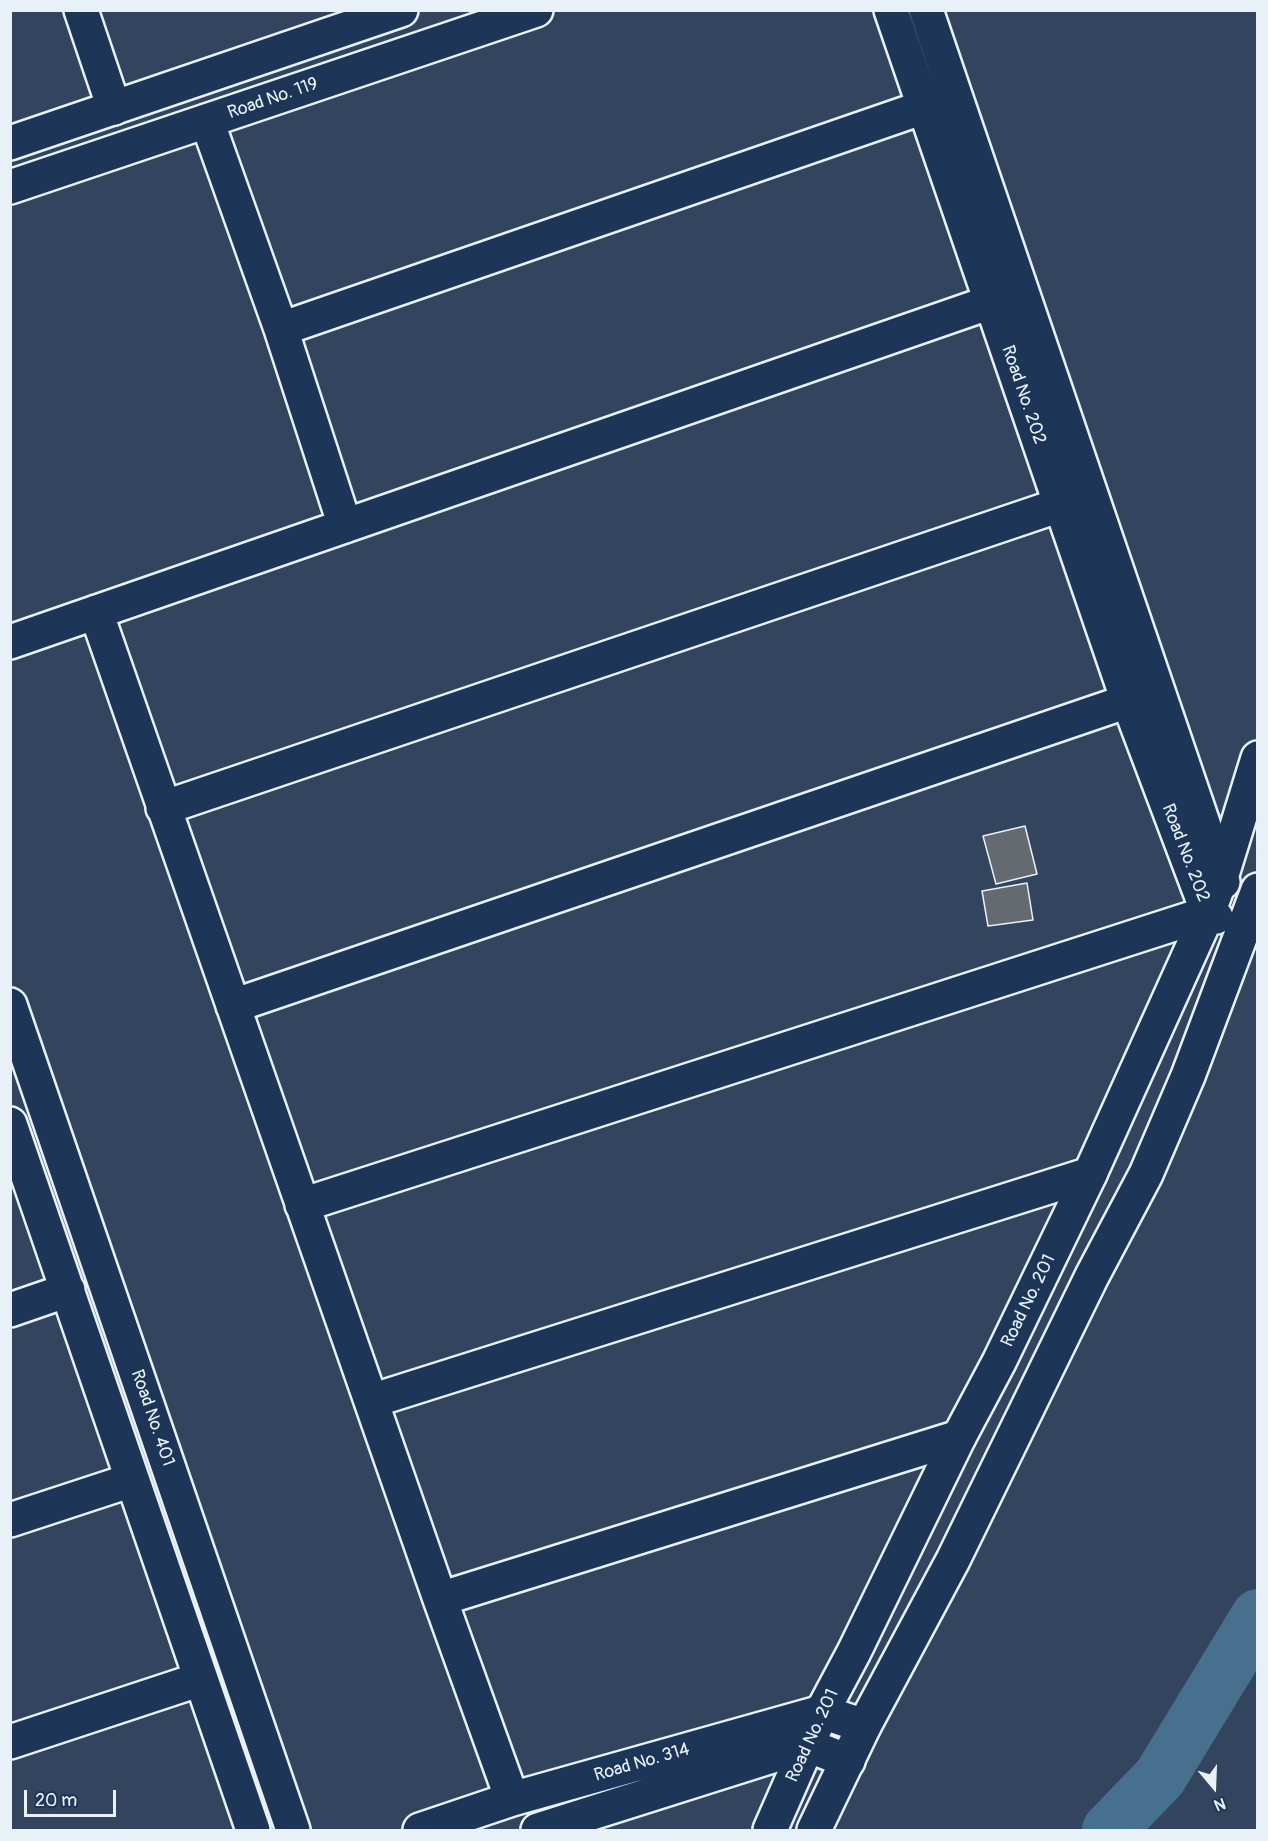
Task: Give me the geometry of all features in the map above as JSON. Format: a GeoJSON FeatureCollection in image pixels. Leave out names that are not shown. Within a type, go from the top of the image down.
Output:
{"type":"FeatureCollection","features":[{"type":"Feature","properties":{"kind":"street"},"geometry":{"type":"LineString","coordinates":[[81,10],[114,108]]}},
{"type":"Feature","properties":{"kind":"street"},"geometry":{"type":"LineString","coordinates":[[10,143],[114,108],[349,19],[401,10]]}},
{"type":"Feature","properties":{"kind":"street","name":"Road No. 119"},"geometry":{"type":"LineString","coordinates":[[10,187],[536,10]]}},
{"type":"Feature","properties":{"kind":"street","name":"Road No. 202"},"geometry":{"type":"LineString","coordinates":[[891,10],[1128,701],[1208,913],[1226,920],[1254,911]]}},
{"type":"Feature","properties":{"kind":"street","name":"Road No. 202"},"geometry":{"type":"LineString","coordinates":[[927,10],[1221,878],[1237,908],[1254,911]]}},
{"type":"Feature","properties":{"kind":"street"},"geometry":{"type":"LineString","coordinates":[[281,329],[924,107]]}},
{"type":"Feature","properties":{"kind":"street"},"geometry":{"type":"LineString","coordinates":[[207,121],[281,329],[345,526]]}},
{"type":"Feature","properties":{"kind":"street"},"geometry":{"type":"LineString","coordinates":[[10,642],[991,302]]}},
{"type":"Feature","properties":{"kind":"street"},"geometry":{"type":"LineString","coordinates":[[164,808],[1060,505]]}},
{"type":"Feature","properties":{"kind":"street"},"geometry":{"type":"LineString","coordinates":[[96,612],[512,1799]]}},
{"type":"Feature","properties":{"kind":"street"},"geometry":{"type":"LineString","coordinates":[[233,1006],[1128,701]]}},
{"type":"Feature","properties":{"kind":"street","name":"Road No. 201"},"geometry":{"type":"LineString","coordinates":[[770,1830],[822,1712],[854,1652],[959,1437],[999,1362],[1090,1174],[1208,913],[1221,878],[1257,758]]}},
{"type":"Feature","properties":{"kind":"street"},"geometry":{"type":"LineString","coordinates":[[813,1830],[864,1726],[953,1560],[1092,1276],[1146,1174],[1254,911]]}},
{"type":"Feature","properties":{"kind":"street"},"geometry":{"type":"LineString","coordinates":[[302,1205],[1208,913]]}},
{"type":"Feature","properties":{"kind":"street","name":"Road No. 401"},"geometry":{"type":"LineString","coordinates":[[10,1005],[293,1830]]}},
{"type":"Feature","properties":{"kind":"street"},"geometry":{"type":"LineString","coordinates":[[10,1124],[253,1830]]}},
{"type":"Feature","properties":{"kind":"street"},"geometry":{"type":"LineString","coordinates":[[371,1401],[1090,1174]]}},
{"type":"Feature","properties":{"kind":"street"},"geometry":{"type":"LineString","coordinates":[[10,1310],[68,1290]]}},
{"type":"Feature","properties":{"kind":"street"},"geometry":{"type":"LineString","coordinates":[[440,1599],[959,1437]]}},
{"type":"Feature","properties":{"kind":"street"},"geometry":{"type":"LineString","coordinates":[[10,1520],[132,1480]]}},
{"type":"Feature","properties":{"kind":"street"},"geometry":{"type":"LineString","coordinates":[[10,1742],[201,1679]]}},
{"type":"Feature","properties":{"kind":"street"},"geometry":{"type":"LineString","coordinates":[[822,1712],[864,1726]]}},
{"type":"Feature","properties":{"kind":"street","name":"Road No. 314"},"geometry":{"type":"LineString","coordinates":[[420,1830],[512,1799],[822,1712]]}},
{"type":"Feature","properties":{"kind":"street"},"geometry":{"type":"LineString","coordinates":[[807,1745],[848,1761]]}},
{"type":"Feature","properties":{"kind":"street","name":"Road No. 314"},"geometry":{"type":"LineString","coordinates":[[538,1830],[807,1745]]}},
{"type":"Feature","properties":{"kind":"building"},"geometry":{"type":"Polygon","coordinates":[[[1025,826],[1037,874],[996,884],[983,836],[1025,826]]]}},
{"type":"Feature","properties":{"kind":"building"},"geometry":{"type":"Polygon","coordinates":[[[1027,883],[1033,920],[988,926],[982,891],[1027,883]]]}},
{"type":"Feature","properties":{"kind":"waterway"},"geometry":{"type":"LineString","coordinates":[[1109,1830],[1160,1777],[1258,1616]]}}]}
